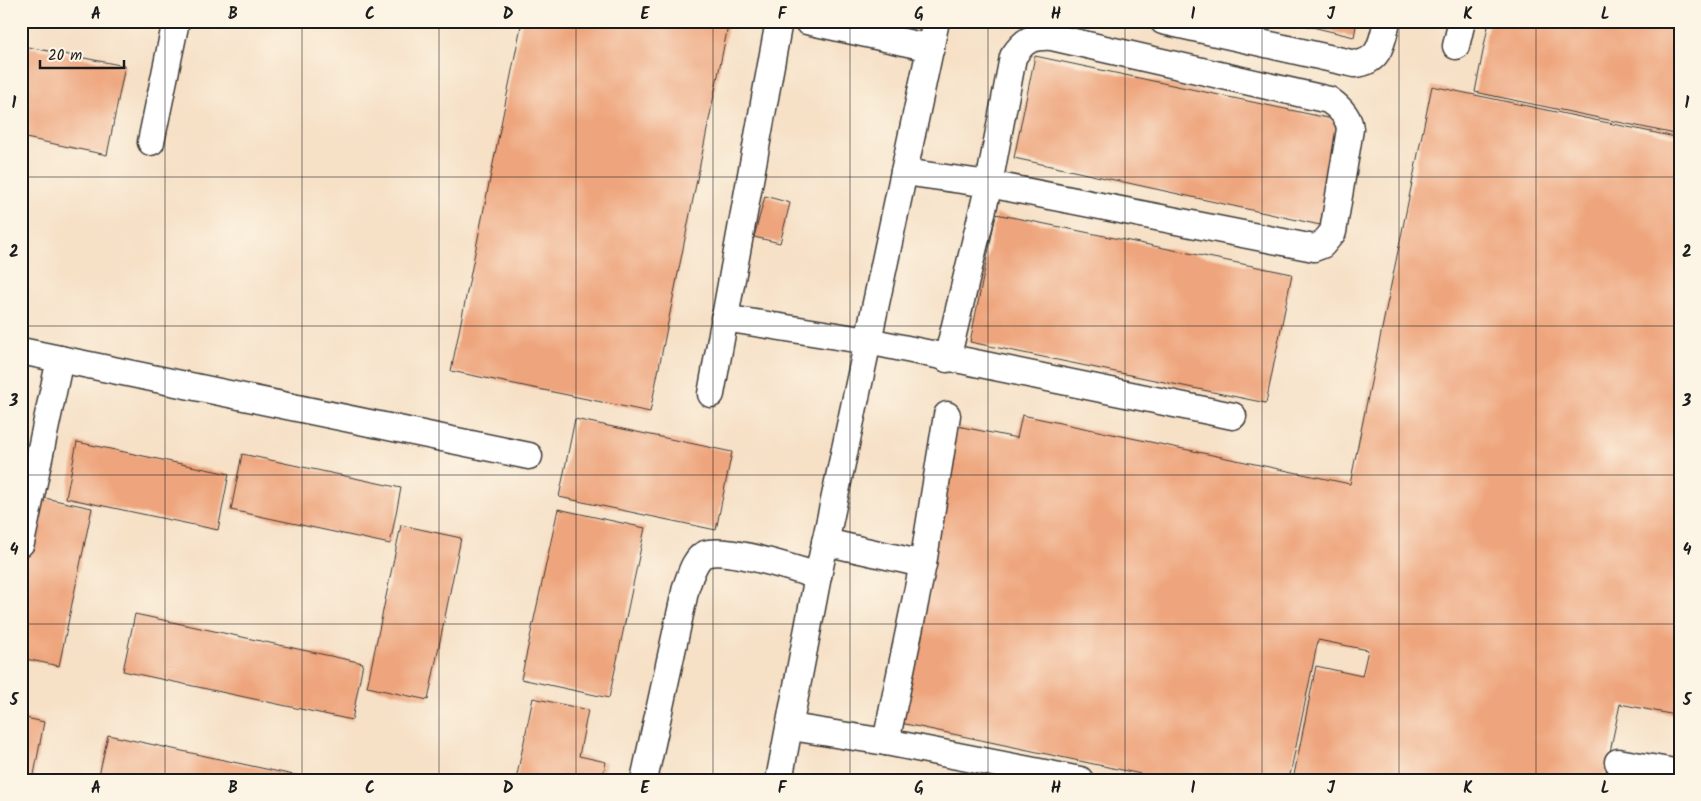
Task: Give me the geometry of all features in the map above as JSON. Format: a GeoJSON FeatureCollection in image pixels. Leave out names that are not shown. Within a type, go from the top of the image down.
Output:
{"type":"FeatureCollection","features":[{"type":"Feature","properties":{"kind":"street"},"geometry":{"type":"LineString","coordinates":[[151,142],[176,21]]}},
{"type":"Feature","properties":{"kind":"street"},"geometry":{"type":"LineString","coordinates":[[711,394],[779,21]]}},
{"type":"Feature","properties":{"kind":"street"},"geometry":{"type":"LineString","coordinates":[[807,21],[931,48]]}},
{"type":"Feature","properties":{"kind":"street"},"geometry":{"type":"LineString","coordinates":[[779,780],[791,727],[818,576],[936,21]]}},
{"type":"Feature","properties":{"kind":"street"},"geometry":{"type":"LineString","coordinates":[[1163,21],[1354,64],[1363,64],[1376,54],[1381,46],[1387,21]]}},
{"type":"Feature","properties":{"kind":"street"},"geometry":{"type":"LineString","coordinates":[[1456,46],[1462,21]]}},
{"type":"Feature","properties":{"kind":"street"},"geometry":{"type":"LineString","coordinates":[[904,172],[989,184],[1314,248],[1322,245],[1333,232],[1350,123],[1339,108],[1329,100],[1052,37],[1040,36],[1029,39],[1020,46],[1013,57],[989,184],[947,358]]}},
{"type":"Feature","properties":{"kind":"street"},"geometry":{"type":"LineString","coordinates":[[724,318],[868,341],[1233,416]]}},
{"type":"Feature","properties":{"kind":"street"},"geometry":{"type":"LineString","coordinates":[[21,351],[529,456]]}},
{"type":"Feature","properties":{"kind":"street"},"geometry":{"type":"LineString","coordinates":[[21,543],[60,359]]}},
{"type":"Feature","properties":{"kind":"street"},"geometry":{"type":"LineString","coordinates":[[886,742],[924,564],[947,415]]}},
{"type":"Feature","properties":{"kind":"street"},"geometry":{"type":"LineString","coordinates":[[826,542],[924,564]]}},
{"type":"Feature","properties":{"kind":"street"},"geometry":{"type":"LineString","coordinates":[[644,780],[686,587],[696,562],[705,554],[728,552],[818,576]]}},
{"type":"Feature","properties":{"kind":"street"},"geometry":{"type":"LineString","coordinates":[[791,727],[886,742],[1080,780]]}},
{"type":"Feature","properties":{"kind":"street"},"geometry":{"type":"LineString","coordinates":[[1618,762],[1678,770]]}},
{"type":"Feature","properties":{"kind":"building"},"geometry":{"type":"Polygon","coordinates":[[[522,21],[729,21],[650,412],[451,371],[522,21]]]}},
{"type":"Feature","properties":{"kind":"building"},"geometry":{"type":"Polygon","coordinates":[[[1287,21],[1357,21],[1354,37],[1287,21]]]}},
{"type":"Feature","properties":{"kind":"building"},"geometry":{"type":"Polygon","coordinates":[[[1489,21],[1680,21],[1680,135],[1475,92],[1489,21]]]}},
{"type":"Feature","properties":{"kind":"building"},"geometry":{"type":"Polygon","coordinates":[[[28,47],[125,66],[107,155],[21,137],[21,78],[28,47]]]}},
{"type":"Feature","properties":{"kind":"building"},"geometry":{"type":"Polygon","coordinates":[[[1035,56],[1342,121],[1320,225],[1014,158],[1035,56]]]}},
{"type":"Feature","properties":{"kind":"building"},"geometry":{"type":"Polygon","coordinates":[[[1432,86],[1680,138],[1680,716],[1620,704],[1605,776],[1618,780],[1293,780],[1316,666],[1362,676],[1368,650],[1318,640],[1289,780],[1169,780],[896,722],[957,426],[1017,438],[1022,415],[1350,484],[1432,86]]]}},
{"type":"Feature","properties":{"kind":"building"},"geometry":{"type":"Polygon","coordinates":[[[765,196],[790,203],[780,243],[754,237],[765,196]]]}},
{"type":"Feature","properties":{"kind":"building"},"geometry":{"type":"Polygon","coordinates":[[[996,214],[1292,274],[1266,403],[970,342],[996,214]]]}},
{"type":"Feature","properties":{"kind":"building"},"geometry":{"type":"Polygon","coordinates":[[[575,419],[732,452],[716,530],[559,497],[575,419]]]}},
{"type":"Feature","properties":{"kind":"building"},"geometry":{"type":"Polygon","coordinates":[[[77,442],[229,474],[218,530],[66,498],[77,442]]]}},
{"type":"Feature","properties":{"kind":"building"},"geometry":{"type":"Polygon","coordinates":[[[242,454],[401,488],[390,544],[231,510],[242,454]]]}},
{"type":"Feature","properties":{"kind":"building"},"geometry":{"type":"Polygon","coordinates":[[[35,496],[92,508],[59,666],[21,658],[21,563],[35,496]]]}},
{"type":"Feature","properties":{"kind":"building"},"geometry":{"type":"Polygon","coordinates":[[[558,509],[645,528],[609,698],[521,679],[558,509]]]}},
{"type":"Feature","properties":{"kind":"building"},"geometry":{"type":"Polygon","coordinates":[[[401,525],[461,538],[428,700],[367,687],[401,525]]]}},
{"type":"Feature","properties":{"kind":"building"},"geometry":{"type":"Polygon","coordinates":[[[135,614],[363,663],[352,720],[123,671],[135,614]]]}},
{"type":"Feature","properties":{"kind":"building"},"geometry":{"type":"Polygon","coordinates":[[[533,698],[588,710],[579,756],[606,762],[602,780],[516,780],[533,698]]]}},
{"type":"Feature","properties":{"kind":"building"},"geometry":{"type":"Polygon","coordinates":[[[21,717],[44,722],[33,780],[21,780],[21,717]]]}},
{"type":"Feature","properties":{"kind":"building"},"geometry":{"type":"Polygon","coordinates":[[[108,735],[312,779],[312,780],[98,780],[108,735]]]}}]}
